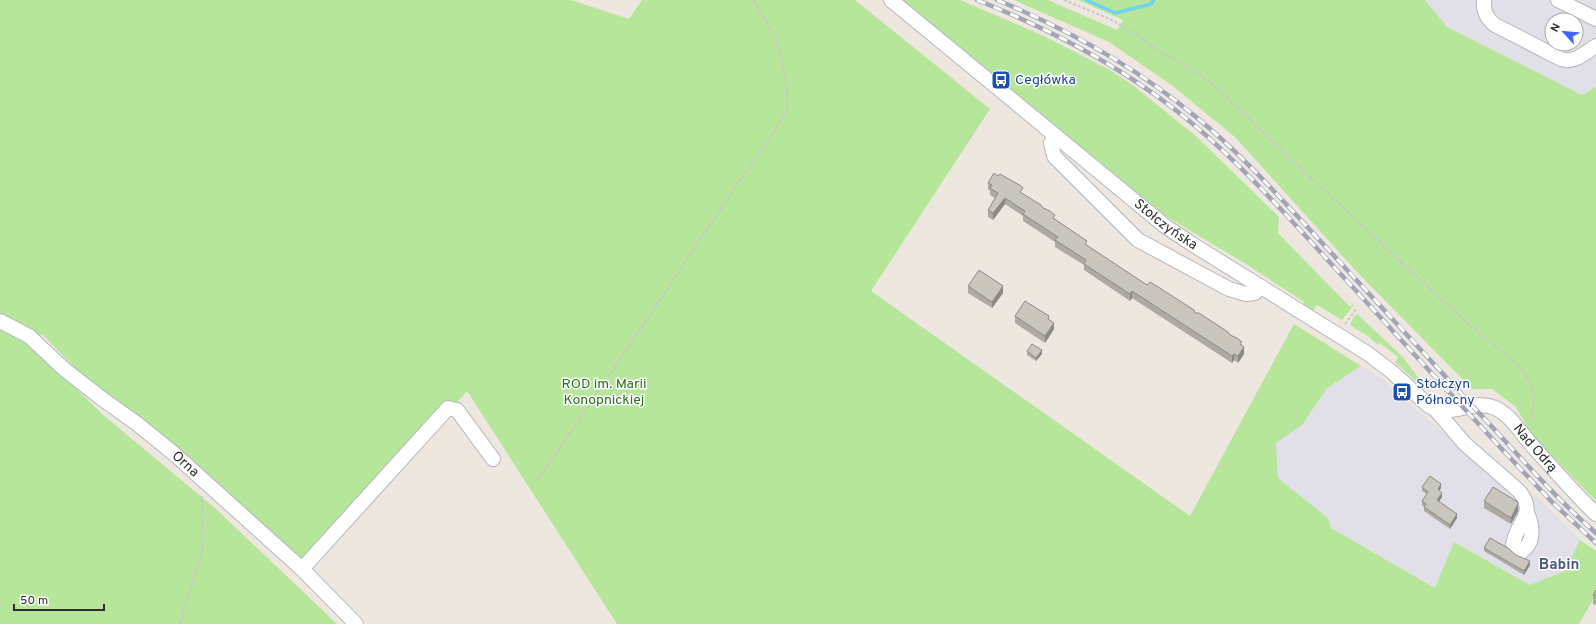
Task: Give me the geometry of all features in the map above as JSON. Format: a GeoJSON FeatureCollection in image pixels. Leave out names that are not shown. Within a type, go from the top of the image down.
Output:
{"type":"FeatureCollection","features":[{"type":"Feature","properties":{"kind":"street","name":"Stołczyńska"},"geometry":{"type":"LineString","coordinates":[[891,0],[1164,226],[1372,356],[1425,403],[1435,409],[1465,444],[1519,490],[1527,502],[1527,513]]}},
{"type":"Feature","properties":{"kind":"street"},"geometry":{"type":"LineString","coordinates":[[1484,0],[1485,12],[1488,19],[1495,25],[1561,59],[1567,61],[1574,60],[1596,46]]}},
{"type":"Feature","properties":{"kind":"street"},"geometry":{"type":"LineString","coordinates":[[1558,0],[1596,19]]}},
{"type":"Feature","properties":{"kind":"street"},"geometry":{"type":"LineString","coordinates":[[1056,137],[1051,143],[1054,156],[1138,240],[1239,294],[1255,293],[1260,286]]}},
{"type":"Feature","properties":{"kind":"street","name":"Orna"},"geometry":{"type":"LineString","coordinates":[[0,321],[29,336],[64,369],[136,423],[202,478],[302,569],[356,624]]}},
{"type":"Feature","properties":{"kind":"street","name":"Nad Odrą"},"geometry":{"type":"LineString","coordinates":[[1435,409],[1445,411],[1482,404],[1495,408],[1505,415],[1596,514]]}},
{"type":"Feature","properties":{"kind":"street"},"geometry":{"type":"LineString","coordinates":[[302,569],[448,408],[457,410],[492,459]]}},
{"type":"Feature","properties":{"kind":"path"},"geometry":{"type":"LineString","coordinates":[[538,480],[775,131],[787,109],[787,86],[778,44],[754,0]]}},
{"type":"Feature","properties":{"kind":"path"},"geometry":{"type":"LineString","coordinates":[[1064,0],[1121,25],[1213,84],[1456,313],[1521,367],[1532,386],[1534,399],[1532,416],[1527,426],[1521,432]]}},
{"type":"Feature","properties":{"kind":"path"},"geometry":{"type":"LineString","coordinates":[[1344,328],[1357,308]]}},
{"type":"Feature","properties":{"kind":"path"},"geometry":{"type":"LineString","coordinates":[[180,624],[202,553],[202,478]]}},
{"type":"Feature","properties":{"kind":"shaded area"},"geometry":{"type":"Polygon","coordinates":[[[1425,0],[1596,0],[1596,87],[1582,95],[1447,27],[1425,0]]]}},
{"type":"Feature","properties":{"kind":"shaded area"},"geometry":{"type":"Polygon","coordinates":[[[1361,366],[1384,380],[1411,405],[1522,499],[1537,497],[1580,540],[1565,571],[1530,585],[1454,542],[1436,588],[1331,528],[1328,518],[1278,478],[1276,443],[1302,425],[1327,388],[1361,366]]]}},
{"type":"Feature","properties":{"kind":"green space","name":"ROD im. Marii Konopnickiej"},"geometry":{"type":"Polygon","coordinates":[[[0,0],[571,0],[629,19],[642,0],[855,0],[990,109],[871,291],[1190,516],[1294,324],[1361,366],[1327,388],[1302,425],[1276,443],[1278,478],[1328,518],[1331,528],[1435,588],[1454,542],[1530,585],[1565,571],[1580,540],[1596,551],[1596,594],[1579,624],[617,624],[467,391],[308,567],[110,404],[42,334],[31,344],[102,414],[216,509],[337,624],[0,624],[0,0]]]}},
{"type":"Feature","properties":{"kind":"green space"},"geometry":{"type":"Polygon","coordinates":[[[900,0],[960,0],[1044,36],[1110,70],[1134,86],[1197,137],[1279,217],[1278,233],[1350,307],[1353,304],[1354,305],[1342,320],[1317,305],[1313,311],[1303,305],[1304,302],[1246,264],[1167,217],[900,0]]]}},
{"type":"Feature","properties":{"kind":"green space"},"geometry":{"type":"Polygon","coordinates":[[[1014,0],[1048,0],[1117,30],[1123,20],[1078,0],[1425,0],[1447,27],[1582,95],[1596,87],[1596,501],[1532,435],[1516,407],[1492,389],[1472,389],[1356,271],[1235,137],[1170,84],[1109,42],[1014,0]]]}},
{"type":"Feature","properties":{"kind":"green space"},"geometry":{"type":"Polygon","coordinates":[[[1357,314],[1402,356],[1426,388],[1424,389],[1395,362],[1398,357],[1380,343],[1378,345],[1369,337],[1350,325],[1353,318],[1357,314]]]}},
{"type":"Feature","properties":{"kind":"building"},"geometry":{"type":"Polygon","coordinates":[[[994,173],[998,176],[1000,174],[1021,186],[1023,188],[1020,192],[1055,215],[1053,218],[1087,241],[1085,244],[1147,285],[1150,282],[1194,310],[1195,313],[1199,313],[1228,332],[1230,335],[1237,338],[1242,342],[1240,344],[1244,347],[1238,356],[1234,354],[1232,356],[1132,291],[1130,294],[1084,264],[1086,260],[1055,240],[1058,237],[1023,214],[1025,211],[1005,198],[993,213],[988,210],[998,193],[990,188],[992,185],[988,183],[994,173]]]}},
{"type":"Feature","properties":{"kind":"building"},"geometry":{"type":"Polygon","coordinates":[[[979,270],[1003,286],[992,302],[968,286],[979,270]]]}},
{"type":"Feature","properties":{"kind":"building"},"geometry":{"type":"Polygon","coordinates":[[[1025,301],[1049,316],[1048,319],[1054,323],[1045,336],[1015,316],[1025,301]]]}},
{"type":"Feature","properties":{"kind":"building"},"geometry":{"type":"Polygon","coordinates":[[[1032,344],[1042,350],[1036,358],[1027,351],[1032,344]]]}},
{"type":"Feature","properties":{"kind":"building"},"geometry":{"type":"Polygon","coordinates":[[[1430,476],[1441,484],[1438,489],[1442,493],[1437,500],[1457,514],[1450,525],[1424,507],[1426,504],[1422,501],[1428,492],[1422,487],[1430,476]]]}},
{"type":"Feature","properties":{"kind":"building"},"geometry":{"type":"Polygon","coordinates":[[[1493,487],[1518,502],[1511,518],[1484,501],[1493,487]]]}},
{"type":"Feature","properties":{"kind":"building"},"geometry":{"type":"Polygon","coordinates":[[[1490,538],[1508,548],[1516,555],[1530,561],[1524,571],[1484,548],[1490,538]]]}},
{"type":"Feature","properties":{"kind":"waterway"},"geometry":{"type":"LineString","coordinates":[[1086,0],[1115,13],[1151,4],[1154,0]]}},
{"type":"Feature","properties":{"kind":"railway"},"geometry":{"type":"LineString","coordinates":[[977,0],[1054,34],[1103,61],[1150,91],[1217,145],[1258,185],[1552,502],[1596,543]]}},
{"type":"Feature","properties":{"kind":"railway"},"geometry":{"type":"LineString","coordinates":[[997,0],[1076,37],[1126,66],[1173,99],[1212,130],[1270,187],[1536,475],[1596,533]]}},
{"type":"Feature","properties":{"kind":"place","name":"Cegłówka"},"geometry":{"type":"Point","coordinates":[1001,80]}},
{"type":"Feature","properties":{"kind":"place","name":"Stołczyn Północny"},"geometry":{"type":"Point","coordinates":[1402,392]}},
{"type":"Feature","properties":{"kind":"district","name":"Babin"},"geometry":{"type":"Point","coordinates":[1559,565]}}]}
